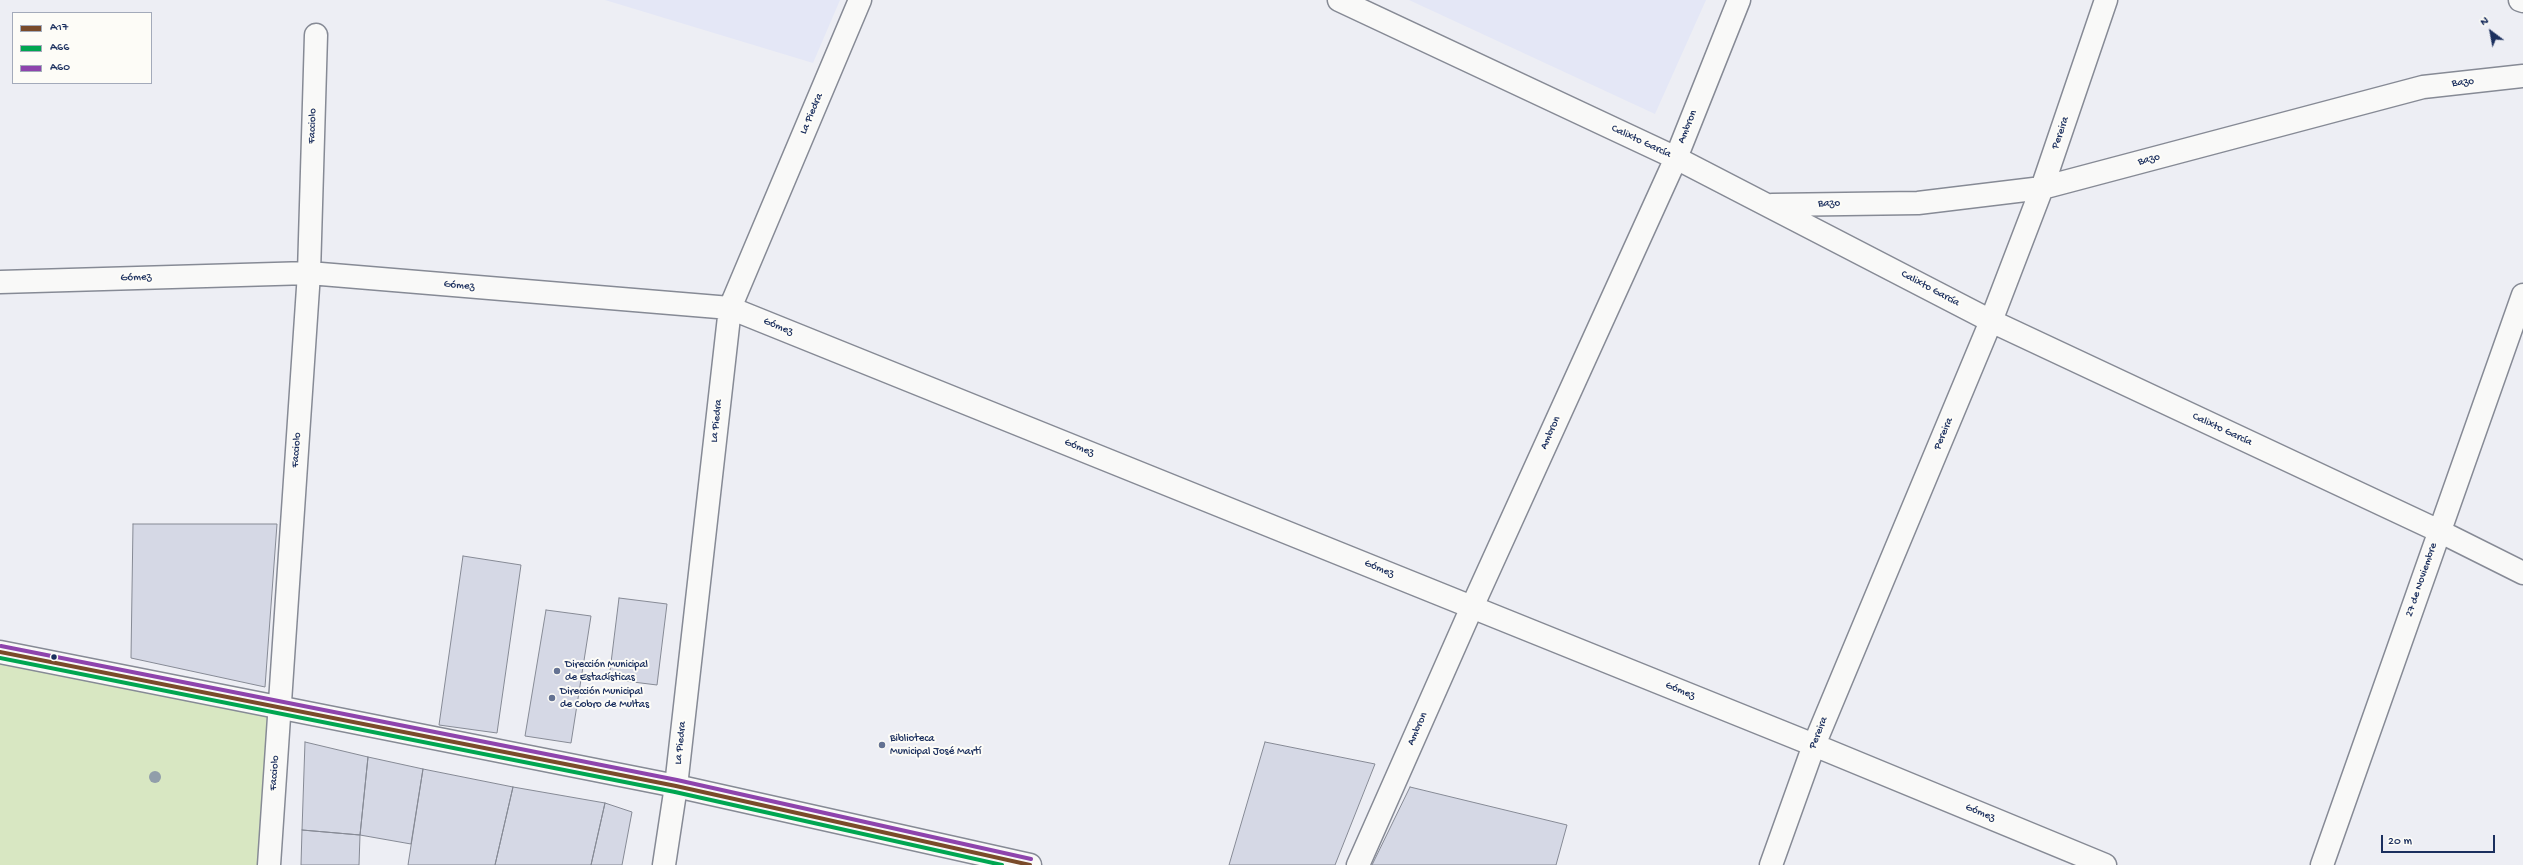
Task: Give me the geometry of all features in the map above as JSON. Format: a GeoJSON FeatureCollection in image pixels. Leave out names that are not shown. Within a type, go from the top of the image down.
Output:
{"type":"FeatureCollection","features":[{"type":"Feature","properties":{"kind":"street","name":"La Piedra"},"geometry":{"type":"LineString","coordinates":[[664,865],[676,786],[730,308],[860,0]]}},
{"type":"Feature","properties":{"kind":"street","name":"Calixto García"},"geometry":{"type":"LineString","coordinates":[[1339,0],[1676,158],[1991,321],[2439,531],[2523,573]]}},
{"type":"Feature","properties":{"kind":"street","name":"Ambron"},"geometry":{"type":"LineString","coordinates":[[1358,865],[1472,607],[1676,158],[1740,0]]}},
{"type":"Feature","properties":{"kind":"street","name":"Pereira"},"geometry":{"type":"LineString","coordinates":[[1771,865],[1814,745],[1991,321],[2042,188],[2106,0]]}},
{"type":"Feature","properties":{"kind":"street","name":"Facciolo"},"geometry":{"type":"LineString","coordinates":[[269,865],[309,274],[316,34]]}},
{"type":"Feature","properties":{"kind":"street","name":"Bazo"},"geometry":{"type":"LineString","coordinates":[[1769,205],[1918,203],[2042,188],[2423,87],[2523,76]]}},
{"type":"Feature","properties":{"kind":"street","name":"Gómez"},"geometry":{"type":"LineString","coordinates":[[0,282],[309,274],[730,308],[1814,745],[2105,865]]}},
{"type":"Feature","properties":{"kind":"street","name":"27 de Noviembre"},"geometry":{"type":"LineString","coordinates":[[2322,865],[2523,296]]}},
{"type":"Feature","properties":{"kind":"street"},"geometry":{"type":"LineString","coordinates":[[0,652],[676,786],[1030,865]]}},
{"type":"Feature","properties":{"kind":"shaded area"},"geometry":{"type":"Polygon","coordinates":[[[605,0],[840,0],[813,63],[605,0]]]}},
{"type":"Feature","properties":{"kind":"shaded area"},"geometry":{"type":"Polygon","coordinates":[[[1409,0],[1706,0],[1655,114],[1409,0]]]}},
{"type":"Feature","properties":{"kind":"green space"},"geometry":{"type":"Polygon","coordinates":[[[0,652],[280,708],[269,865],[0,865],[0,652]]]}},
{"type":"Feature","properties":{"kind":"building"},"geometry":{"type":"Polygon","coordinates":[[[133,524],[277,524],[265,687],[131,658],[133,524]]]}},
{"type":"Feature","properties":{"kind":"building"},"geometry":{"type":"Polygon","coordinates":[[[463,556],[521,565],[497,733],[439,725],[463,556]]]}},
{"type":"Feature","properties":{"kind":"building"},"geometry":{"type":"Polygon","coordinates":[[[619,598],[667,604],[657,685],[609,679],[619,598]]]}},
{"type":"Feature","properties":{"kind":"building"},"geometry":{"type":"Polygon","coordinates":[[[546,610],[591,616],[571,743],[525,736],[546,610]]]}},
{"type":"Feature","properties":{"kind":"building"},"geometry":{"type":"Polygon","coordinates":[[[305,742],[368,757],[360,835],[302,830],[305,742]]]}},
{"type":"Feature","properties":{"kind":"building"},"geometry":{"type":"Polygon","coordinates":[[[1265,742],[1375,764],[1335,865],[1229,865],[1265,742]]]}},
{"type":"Feature","properties":{"kind":"building"},"geometry":{"type":"Polygon","coordinates":[[[368,757],[423,769],[411,844],[360,835],[368,757]]]}},
{"type":"Feature","properties":{"kind":"building"},"geometry":{"type":"Polygon","coordinates":[[[423,769],[513,787],[495,865],[408,865],[423,769]]]}},
{"type":"Feature","properties":{"kind":"building"},"geometry":{"type":"Polygon","coordinates":[[[513,787],[605,803],[591,865],[495,865],[513,787]]]}},
{"type":"Feature","properties":{"kind":"building"},"geometry":{"type":"Polygon","coordinates":[[[1410,787],[1567,825],[1556,865],[1372,865],[1410,787]]]}},
{"type":"Feature","properties":{"kind":"building"},"geometry":{"type":"Polygon","coordinates":[[[605,803],[632,812],[622,865],[591,865],[605,803]]]}},
{"type":"Feature","properties":{"kind":"building"},"geometry":{"type":"Polygon","coordinates":[[[302,830],[360,835],[359,865],[301,865],[302,830]]]}},
{"type":"Feature","properties":{"kind":"transit line","name":"A60"},"geometry":{"type":"LineString","coordinates":[[1,646],[677,780],[1031,859]]}},
{"type":"Feature","properties":{"kind":"transit line","name":"A17"},"geometry":{"type":"LineString","coordinates":[[0,652],[676,786],[1030,865]]}},
{"type":"Feature","properties":{"kind":"transit line","name":"A66"},"geometry":{"type":"LineString","coordinates":[[0,658],[675,792],[1002,865]]}},
{"type":"Feature","properties":{"kind":"place","name":"Dirección Municipal de Estadísticas"},"geometry":{"type":"Point","coordinates":[557,671]}},
{"type":"Feature","properties":{"kind":"place","name":"Dirección Municipal de Cobro de Multas"},"geometry":{"type":"Point","coordinates":[552,698]}},
{"type":"Feature","properties":{"kind":"place","name":"Biblioteca Municipal José Martí"},"geometry":{"type":"Point","coordinates":[882,745]}}]}
